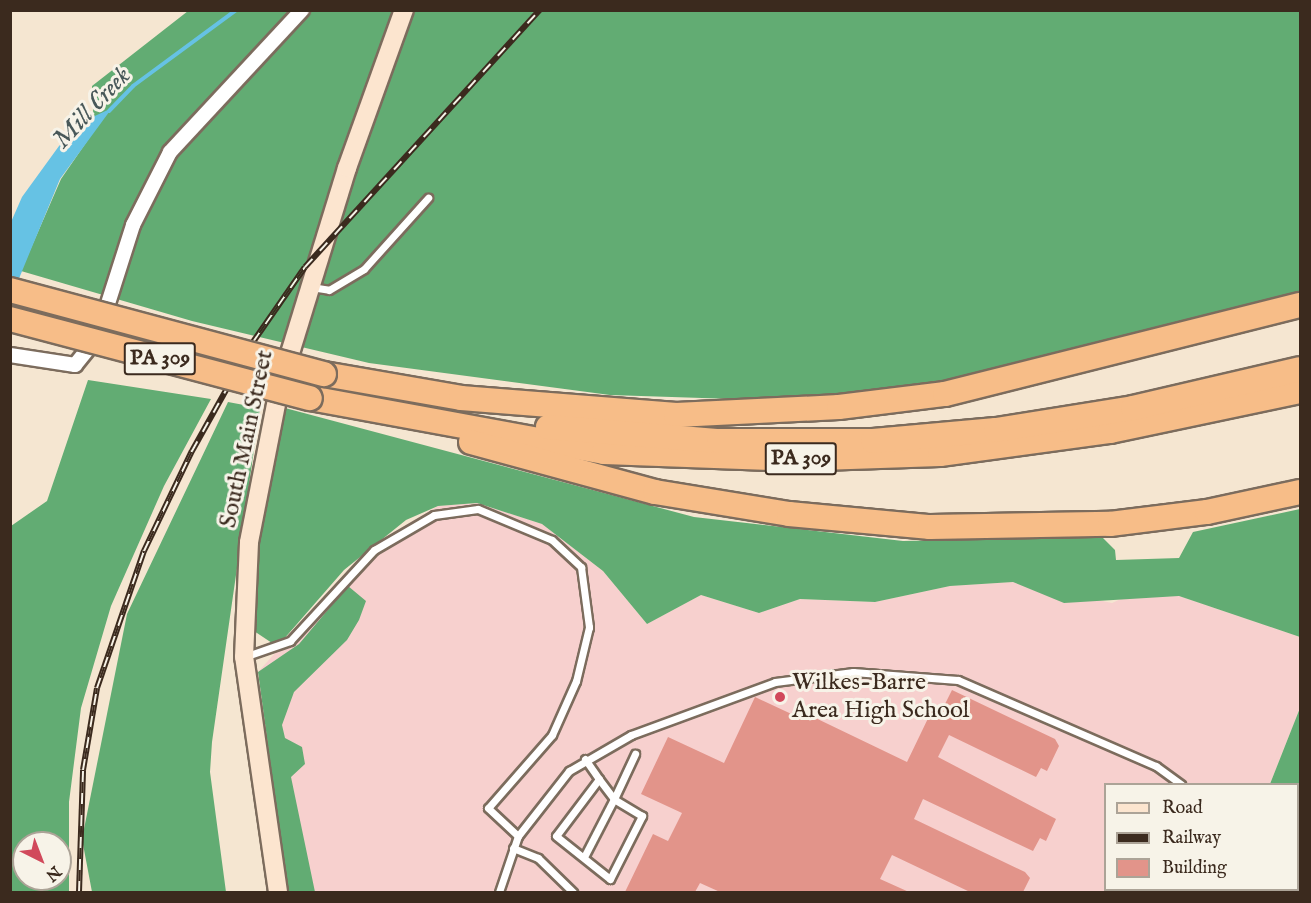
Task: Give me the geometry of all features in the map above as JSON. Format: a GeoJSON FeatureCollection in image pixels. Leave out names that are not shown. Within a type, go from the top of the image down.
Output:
{"type":"FeatureCollection","features":[{"type":"Feature","properties":{"kind":"highway"},"geometry":{"type":"LineString","coordinates":[[10,279],[145,324]]}},
{"type":"Feature","properties":{"kind":"highway","name":"PA 309"},"geometry":{"type":"LineString","coordinates":[[10,290],[145,324],[324,374],[555,429],[719,441],[873,441],[996,430],[1295,381]]}},
{"type":"Feature","properties":{"kind":"highway"},"geometry":{"type":"LineString","coordinates":[[324,374],[460,398],[676,415],[839,407],[945,394],[1300,305]]}},
{"type":"Feature","properties":{"kind":"highway","name":"PA 309"},"geometry":{"type":"LineString","coordinates":[[10,319],[314,399],[604,452],[791,459],[952,453],[1110,431],[1295,381]]}},
{"type":"Feature","properties":{"kind":"highway"},"geometry":{"type":"LineString","coordinates":[[314,399],[655,492],[801,515],[930,527],[1052,528],[1207,512],[1300,492]]}},
{"type":"Feature","properties":{"kind":"main road","name":"South Main Street"},"geometry":{"type":"LineString","coordinates":[[278,892],[244,657],[245,585],[257,489],[279,389],[310,287],[404,10]]}},
{"type":"Feature","properties":{"kind":"street"},"geometry":{"type":"LineString","coordinates":[[10,355],[75,365],[97,338],[133,225],[170,152],[302,10]]}},
{"type":"Feature","properties":{"kind":"lane"},"geometry":{"type":"LineString","coordinates":[[310,287],[329,290],[364,270],[428,198]]}},
{"type":"Feature","properties":{"kind":"lane"},"geometry":{"type":"LineString","coordinates":[[244,657],[290,641],[374,550],[434,514],[477,509],[552,540],[581,567],[589,627],[576,681],[552,735],[488,808],[518,836]]}},
{"type":"Feature","properties":{"kind":"lane"},"geometry":{"type":"LineString","coordinates":[[499,892],[518,836],[551,790],[585,759],[744,689],[814,676],[894,672],[985,688],[1156,766],[1180,783]]}},
{"type":"Feature","properties":{"kind":"lane"},"geometry":{"type":"LineString","coordinates":[[584,856],[615,799],[635,754]]}},
{"type":"Feature","properties":{"kind":"lane"},"geometry":{"type":"LineString","coordinates":[[585,759],[615,799],[642,816],[610,879],[556,836],[599,779]]}},
{"type":"Feature","properties":{"kind":"lane"},"geometry":{"type":"LineString","coordinates":[[513,848],[538,858],[571,892]]}},
{"type":"Feature","properties":{"kind":"shaded area","name":"Wilkes-Barre Area High School"},"geometry":{"type":"Polygon","coordinates":[[[477,503],[542,524],[603,571],[647,624],[701,595],[759,613],[800,599],[875,602],[950,586],[1013,582],[1112,603],[1123,598],[1179,596],[1300,637],[1300,708],[1270,783],[1104,783],[1104,891],[1229,892],[288,892],[258,672],[372,545],[438,506],[477,503]]]}},
{"type":"Feature","properties":{"kind":"green space"},"geometry":{"type":"Polygon","coordinates":[[[188,11],[1300,11],[1300,292],[935,386],[767,400],[610,395],[369,363],[192,321],[21,271],[61,179],[94,131],[92,86],[188,11]]]}},
{"type":"Feature","properties":{"kind":"green space"},"geometry":{"type":"Polygon","coordinates":[[[88,380],[211,399],[164,486],[111,606],[81,708],[69,802],[69,831],[12,831],[12,891],[69,892],[11,892],[11,526],[47,501],[88,380]]]}},
{"type":"Feature","properties":{"kind":"green space"},"geometry":{"type":"Polygon","coordinates":[[[228,402],[260,408],[212,742],[210,772],[226,892],[92,892],[82,839],[127,614],[228,402]]]}},
{"type":"Feature","properties":{"kind":"green space"},"geometry":{"type":"Polygon","coordinates":[[[285,408],[694,517],[903,541],[1102,537],[1115,550],[1116,560],[1179,558],[1193,532],[1300,509],[1300,637],[1179,596],[1064,603],[1013,582],[950,586],[875,602],[800,599],[759,613],[701,595],[647,624],[603,571],[542,524],[477,503],[438,506],[406,520],[344,570],[283,640],[272,643],[254,631],[256,547],[285,408]]]}},
{"type":"Feature","properties":{"kind":"green space"},"geometry":{"type":"Polygon","coordinates":[[[348,586],[366,601],[359,620],[347,640],[294,692],[282,725],[285,738],[302,747],[305,764],[291,777],[315,892],[288,892],[258,672],[299,644],[348,586]]]}},
{"type":"Feature","properties":{"kind":"green space"},"geometry":{"type":"Polygon","coordinates":[[[1300,708],[1300,892],[1229,892],[1299,891],[1299,783],[1270,783],[1300,708]]]}},
{"type":"Feature","properties":{"kind":"water"},"geometry":{"type":"Polygon","coordinates":[[[112,108],[60,179],[11,298],[11,222],[22,197],[59,146],[84,121],[112,108]]]}},
{"type":"Feature","properties":{"kind":"building"},"geometry":{"type":"Polygon","coordinates":[[[952,690],[1055,739],[1059,746],[1047,771],[1041,768],[1036,777],[949,735],[938,757],[1056,819],[1046,841],[1040,838],[1033,851],[923,799],[914,819],[1025,872],[1030,878],[1023,892],[970,892],[892,855],[880,879],[909,892],[720,892],[700,883],[695,892],[625,892],[653,834],[668,841],[682,813],[641,794],[668,737],[724,763],[755,697],[800,718],[803,712],[907,762],[933,708],[941,712],[952,690]]]}},
{"type":"Feature","properties":{"kind":"waterway","name":"Mill Creek"},"geometry":{"type":"LineString","coordinates":[[109,111],[133,86],[236,10]]}},
{"type":"Feature","properties":{"kind":"railway"},"geometry":{"type":"LineString","coordinates":[[79,892],[83,770],[97,688],[144,551],[192,451],[253,342],[305,267],[540,10]]}},
{"type":"Feature","properties":{"kind":"place","name":"Wilkes-Barre Area High School"},"geometry":{"type":"Point","coordinates":[780,697]}}]}
